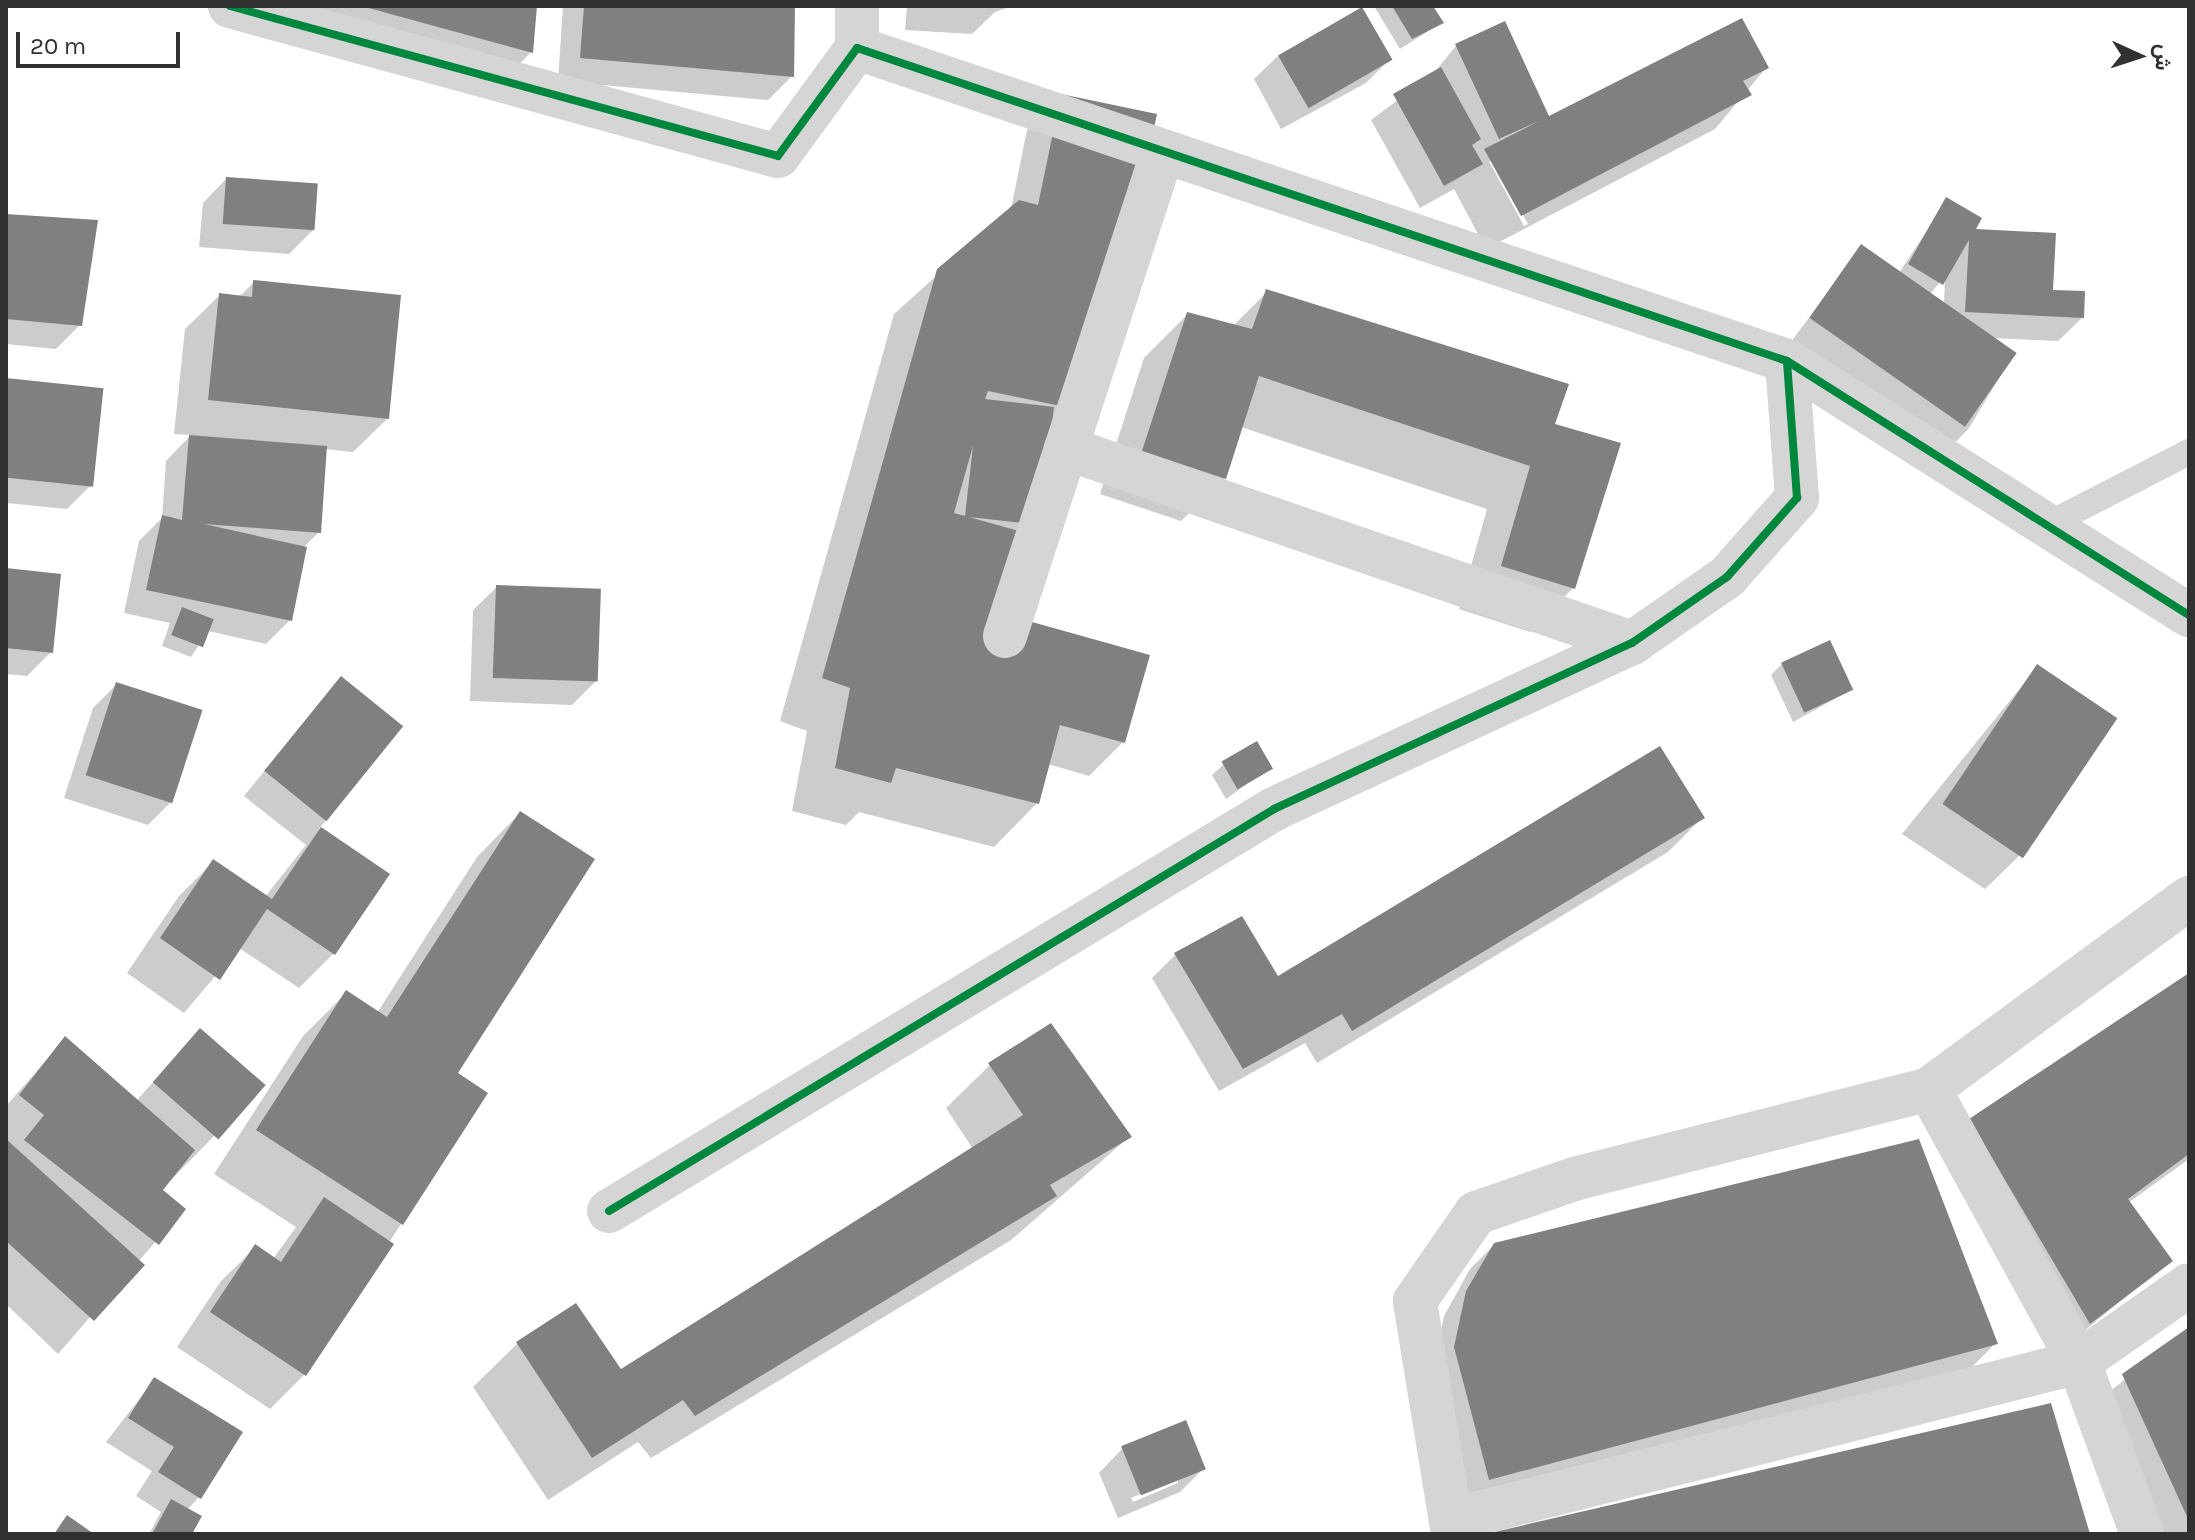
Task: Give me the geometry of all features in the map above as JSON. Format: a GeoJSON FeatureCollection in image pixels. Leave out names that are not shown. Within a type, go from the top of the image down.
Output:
{"type":"FeatureCollection","features":[{"type":"Feature","properties":{"kind":"street"},"geometry":{"type":"LineString","coordinates":[[230,6],[778,156],[857,27],[1163,151],[1787,361],[2189,615]]}},
{"type":"Feature","properties":{"kind":"street"},"geometry":{"type":"LineString","coordinates":[[1005,636],[1163,151]]}},
{"type":"Feature","properties":{"kind":"street"},"geometry":{"type":"LineString","coordinates":[[609,1211],[1274,809],[1632,643],[1727,577],[1797,498],[1787,361]]}},
{"type":"Feature","properties":{"kind":"street"},"geometry":{"type":"LineString","coordinates":[[1066,448],[1632,643]]}},
{"type":"Feature","properties":{"kind":"street"},"geometry":{"type":"LineString","coordinates":[[2189,898],[1929,1089],[1574,1179],[1476,1213],[1415,1301],[1452,1527],[2079,1362],[2189,1285]]}},
{"type":"Feature","properties":{"kind":"street"},"geometry":{"type":"LineString","coordinates":[[1929,1089],[2079,1362],[2142,1534]]}},
{"type":"Feature","properties":{"kind":"lane"},"geometry":{"type":"LineString","coordinates":[[2047,525],[2189,452]]}},
{"type":"Feature","properties":{"kind":"building"},"geometry":{"type":"Polygon","coordinates":[[[537,6],[533,53],[365,7],[537,6]]]}},
{"type":"Feature","properties":{"kind":"building"},"geometry":{"type":"Polygon","coordinates":[[[584,6],[795,6],[794,77],[580,58],[584,6]]]}},
{"type":"Feature","properties":{"kind":"building"},"geometry":{"type":"Polygon","coordinates":[[[1392,6],[1433,6],[1444,23],[1412,39],[1392,6]]]}},
{"type":"Feature","properties":{"kind":"building"},"geometry":{"type":"Polygon","coordinates":[[[1362,7],[1392,60],[1308,108],[1278,56],[1362,7]]]}},
{"type":"Feature","properties":{"kind":"building"},"geometry":{"type":"Polygon","coordinates":[[[1742,18],[1769,68],[1743,81],[1752,95],[1521,216],[1484,149],[1541,120],[1499,139],[1455,44],[1505,21],[1549,116],[1742,18]]]}},
{"type":"Feature","properties":{"kind":"building"},"geometry":{"type":"Polygon","coordinates":[[[1441,67],[1481,139],[1472,145],[1483,164],[1444,186],[1393,94],[1441,67]]]}},
{"type":"Feature","properties":{"kind":"building"},"geometry":{"type":"Polygon","coordinates":[[[1061,94],[1157,114],[1094,413],[988,391],[985,399],[1054,407],[1040,525],[969,517],[1030,534],[1007,615],[1150,655],[1125,743],[1060,725],[1039,804],[896,768],[891,783],[835,768],[850,688],[822,678],[937,269],[1019,200],[1038,205],[1061,94]],[[973,446],[954,513],[965,516],[973,446]]]}},
{"type":"Feature","properties":{"kind":"building"},"geometry":{"type":"Polygon","coordinates":[[[226,177],[318,183],[314,230],[223,224],[226,177]]]}},
{"type":"Feature","properties":{"kind":"building"},"geometry":{"type":"Polygon","coordinates":[[[1946,197],[1982,218],[1976,229],[2056,233],[2053,290],[2085,291],[2084,318],[1965,312],[1969,240],[1943,285],[1908,264],[1946,197]]]}},
{"type":"Feature","properties":{"kind":"building"},"geometry":{"type":"Polygon","coordinates":[[[6,214],[98,220],[82,326],[6,319],[6,214]]]}},
{"type":"Feature","properties":{"kind":"building"},"geometry":{"type":"Polygon","coordinates":[[[1861,244],[2017,353],[1965,427],[1809,318],[1861,244]]]}},
{"type":"Feature","properties":{"kind":"building"},"geometry":{"type":"Polygon","coordinates":[[[253,280],[401,295],[389,419],[208,400],[219,293],[252,297],[253,280]]]}},
{"type":"Feature","properties":{"kind":"building"},"geometry":{"type":"Polygon","coordinates":[[[1266,289],[1569,384],[1555,424],[1621,443],[1575,589],[1501,566],[1530,466],[1259,376],[1226,479],[1142,451],[1187,312],[1252,329],[1266,289]]]}},
{"type":"Feature","properties":{"kind":"building"},"geometry":{"type":"Polygon","coordinates":[[[6,378],[103,388],[93,487],[6,478],[6,378]]]}},
{"type":"Feature","properties":{"kind":"building"},"geometry":{"type":"Polygon","coordinates":[[[189,435],[327,446],[321,533],[204,524],[307,547],[292,621],[146,590],[162,515],[182,520],[189,435]]]}},
{"type":"Feature","properties":{"kind":"building"},"geometry":{"type":"Polygon","coordinates":[[[6,568],[61,574],[53,653],[6,648],[6,568]]]}},
{"type":"Feature","properties":{"kind":"building"},"geometry":{"type":"Polygon","coordinates":[[[496,585],[601,589],[598,682],[493,678],[496,585]]]}},
{"type":"Feature","properties":{"kind":"building"},"geometry":{"type":"Polygon","coordinates":[[[182,607],[214,619],[203,647],[171,635],[182,607]]]}},
{"type":"Feature","properties":{"kind":"building"},"geometry":{"type":"Polygon","coordinates":[[[1830,640],[1853,690],[1804,713],[1781,663],[1830,640]]]}},
{"type":"Feature","properties":{"kind":"building"},"geometry":{"type":"Polygon","coordinates":[[[2037,664],[2117,718],[2023,858],[1942,804],[2037,664]]]}},
{"type":"Feature","properties":{"kind":"building"},"geometry":{"type":"Polygon","coordinates":[[[341,676],[403,726],[326,821],[264,771],[341,676]]]}},
{"type":"Feature","properties":{"kind":"building"},"geometry":{"type":"Polygon","coordinates":[[[116,682],[203,710],[172,803],[86,775],[116,682]]]}},
{"type":"Feature","properties":{"kind":"building"},"geometry":{"type":"Polygon","coordinates":[[[1257,741],[1273,769],[1237,789],[1221,762],[1257,741]]]}},
{"type":"Feature","properties":{"kind":"building"},"geometry":{"type":"Polygon","coordinates":[[[1660,746],[1705,818],[1352,1031],[1342,1014],[1243,1069],[1174,953],[1242,916],[1278,976],[1660,746]]]}},
{"type":"Feature","properties":{"kind":"building"},"geometry":{"type":"Polygon","coordinates":[[[520,811],[595,859],[458,1073],[488,1093],[403,1225],[256,1130],[346,990],[387,1017],[520,811]]]}},
{"type":"Feature","properties":{"kind":"building"},"geometry":{"type":"Polygon","coordinates":[[[321,827],[390,874],[335,955],[267,909],[220,980],[160,938],[213,859],[272,899],[321,827]]]}},
{"type":"Feature","properties":{"kind":"building"},"geometry":{"type":"Polygon","coordinates":[[[2189,973],[2189,1154],[2128,1199],[2173,1261],[2090,1324],[1969,1119],[2189,973]]]}},
{"type":"Feature","properties":{"kind":"building"},"geometry":{"type":"Polygon","coordinates":[[[1051,1023],[1132,1137],[1050,1185],[1057,1196],[695,1416],[683,1400],[592,1458],[516,1342],[576,1303],[621,1369],[1023,1115],[988,1063],[1051,1023]]]}},
{"type":"Feature","properties":{"kind":"building"},"geometry":{"type":"Polygon","coordinates":[[[200,1028],[266,1085],[218,1139],[153,1082],[200,1028]]]}},
{"type":"Feature","properties":{"kind":"building"},"geometry":{"type":"Polygon","coordinates":[[[65,1036],[195,1150],[163,1190],[186,1209],[159,1245],[24,1140],[44,1115],[19,1095],[65,1036]]]}},
{"type":"Feature","properties":{"kind":"building"},"geometry":{"type":"Polygon","coordinates":[[[6,1139],[145,1265],[94,1321],[6,1241],[6,1139]]]}},
{"type":"Feature","properties":{"kind":"building"},"geometry":{"type":"Polygon","coordinates":[[[1919,1139],[1998,1344],[1489,1480],[1454,1347],[1466,1291],[1494,1243],[1919,1139]]]}},
{"type":"Feature","properties":{"kind":"building"},"geometry":{"type":"Polygon","coordinates":[[[324,1197],[394,1244],[306,1376],[210,1312],[255,1244],[281,1262],[324,1197]]]}},
{"type":"Feature","properties":{"kind":"building"},"geometry":{"type":"Polygon","coordinates":[[[2189,1327],[2189,1521],[2122,1374],[2189,1327]]]}},
{"type":"Feature","properties":{"kind":"building"},"geometry":{"type":"Polygon","coordinates":[[[154,1377],[243,1432],[201,1499],[158,1472],[174,1447],[128,1418],[154,1377]]]}},
{"type":"Feature","properties":{"kind":"building"},"geometry":{"type":"Polygon","coordinates":[[[2051,1403],[2090,1534],[1490,1534],[1490,1533],[2051,1403]]]}},
{"type":"Feature","properties":{"kind":"building"},"geometry":{"type":"Polygon","coordinates":[[[1186,1420],[1206,1469],[1141,1495],[1121,1446],[1186,1420]]]}},
{"type":"Feature","properties":{"kind":"building"},"geometry":{"type":"Polygon","coordinates":[[[171,1499],[202,1516],[192,1534],[152,1534],[171,1499]]]}},
{"type":"Feature","properties":{"kind":"building"},"geometry":{"type":"Polygon","coordinates":[[[67,1515],[94,1534],[54,1534],[67,1515]]]}},
{"type":"Feature","properties":{"kind":"cycle path"},"geometry":{"type":"LineString","coordinates":[[230,6],[778,156],[857,48],[1787,361],[2189,615]]}},
{"type":"Feature","properties":{"kind":"cycle path"},"geometry":{"type":"LineString","coordinates":[[609,1211],[1274,809],[1632,643],[1727,577],[1797,498],[1787,361]]}}]}
